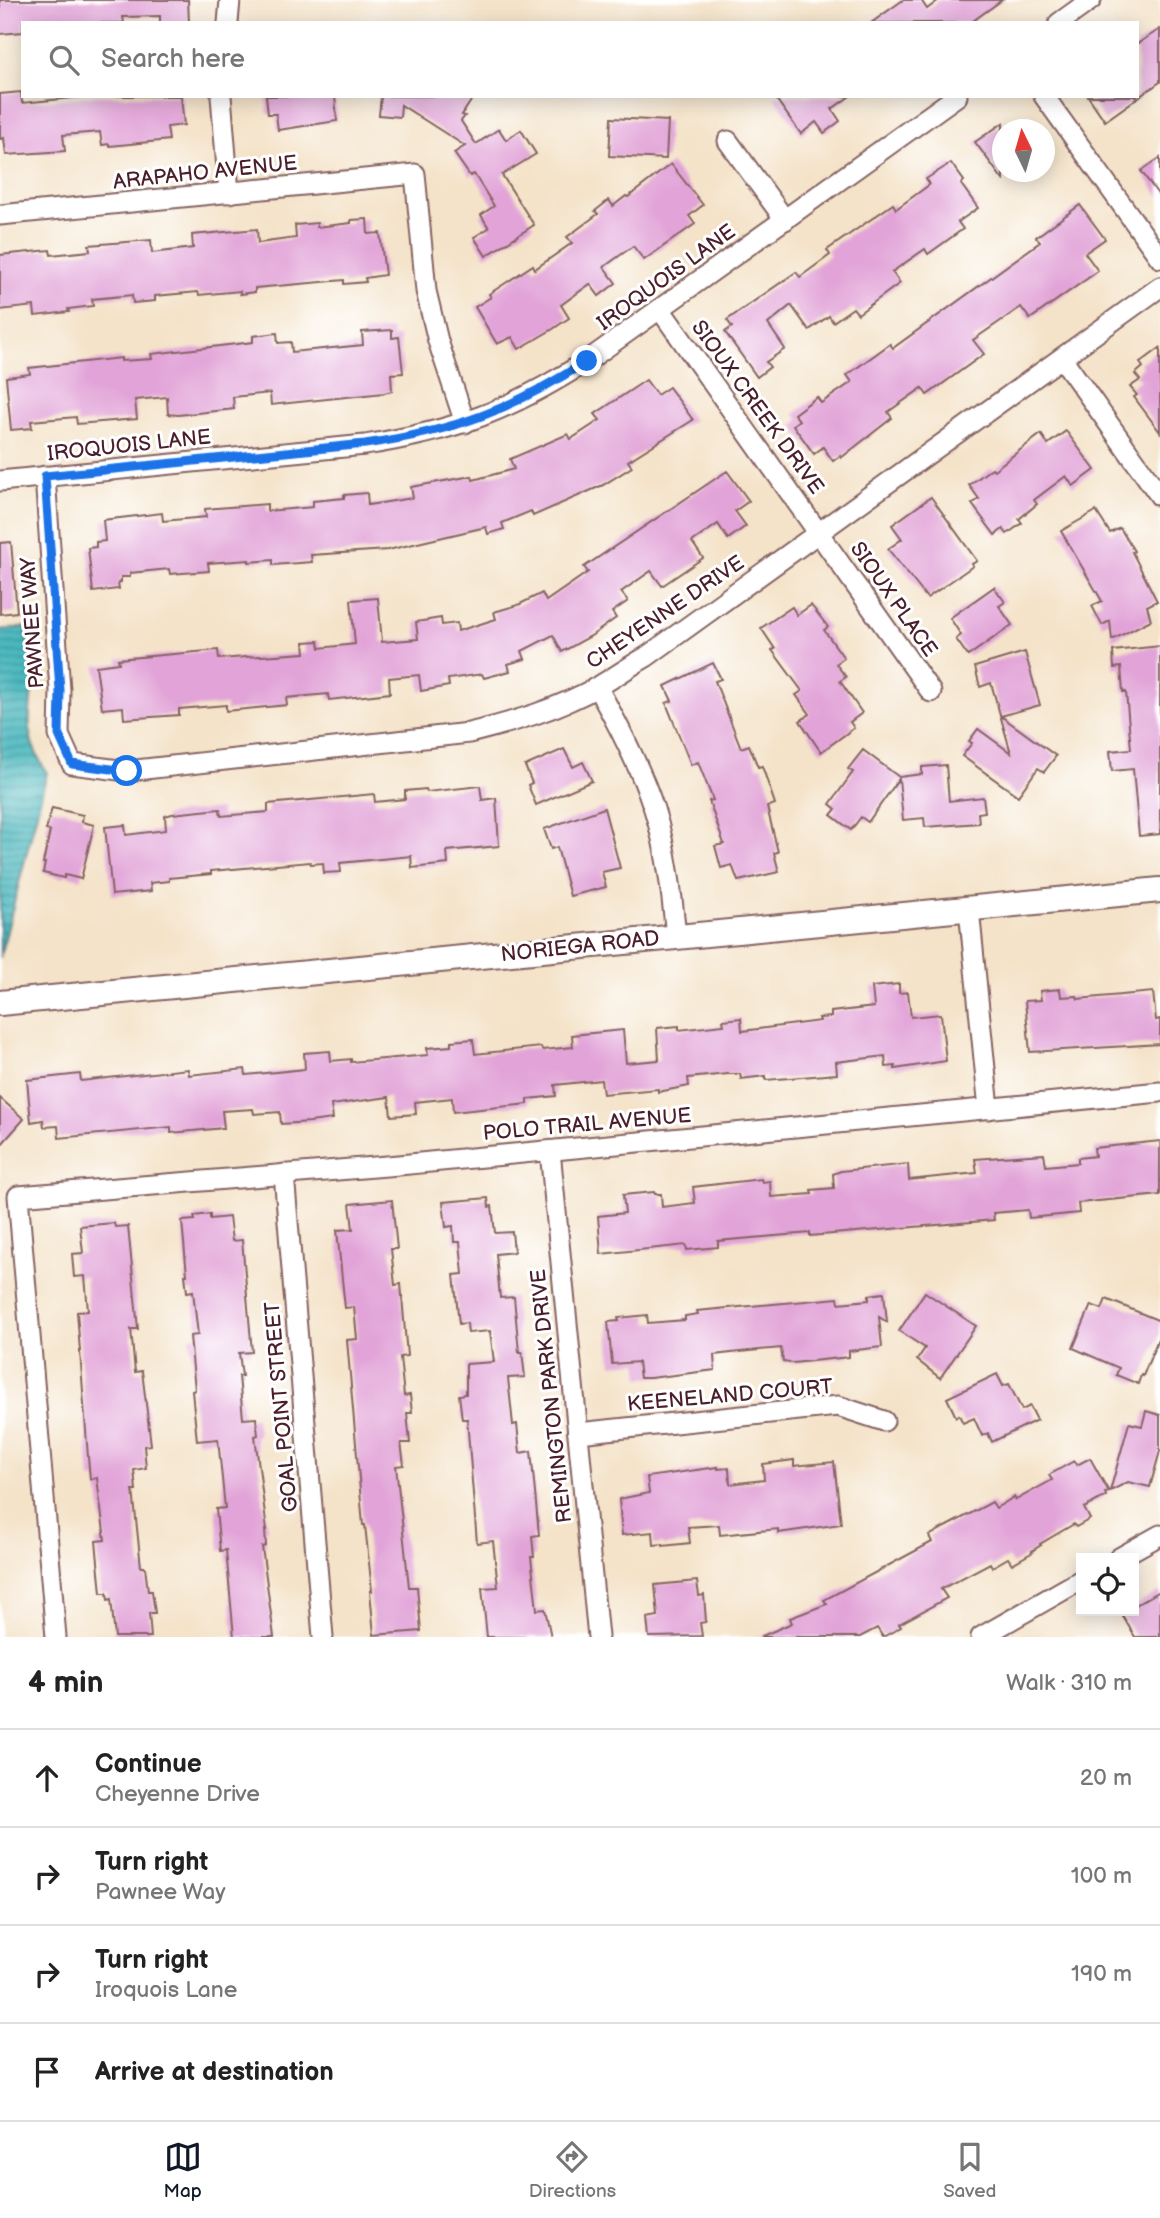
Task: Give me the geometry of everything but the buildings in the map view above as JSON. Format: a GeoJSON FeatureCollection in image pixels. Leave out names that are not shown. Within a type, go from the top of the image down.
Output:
{"type":"FeatureCollection","features":[{"type":"Feature","properties":{"kind":"street"},"geometry":{"type":"LineString","coordinates":[[228,21],[230,0]]}},
{"type":"Feature","properties":{"kind":"street"},"geometry":{"type":"LineString","coordinates":[[1062,21],[1091,0]]}},
{"type":"Feature","properties":{"kind":"street"},"geometry":{"type":"LineString","coordinates":[[221,98],[229,192]]}},
{"type":"Feature","properties":{"kind":"street","name":"IROQUOIS LANE"},"geometry":{"type":"LineString","coordinates":[[0,481],[416,437],[465,424],[508,407],[549,386],[954,98]]}},
{"type":"Feature","properties":{"kind":"street"},"geometry":{"type":"LineString","coordinates":[[1045,98],[1160,258]]}},
{"type":"Feature","properties":{"kind":"street"},"geometry":{"type":"LineString","coordinates":[[728,141],[785,220]]}},
{"type":"Feature","properties":{"kind":"street","name":"ARAPAHO AVENUE"},"geometry":{"type":"LineString","coordinates":[[0,215],[415,174],[426,291],[438,341],[465,424]]}},
{"type":"Feature","properties":{"kind":"street","name":"CHEYENNE DRIVE"},"geometry":{"type":"LineString","coordinates":[[72,764],[127,771],[469,733],[556,706],[597,687],[646,657],[1160,288]]}},
{"type":"Feature","properties":{"kind":"street","name":"SIOUX CREEK DRIVE"},"geometry":{"type":"LineString","coordinates":[[660,309],[819,532]]}},
{"type":"Feature","properties":{"kind":"street"},"geometry":{"type":"LineString","coordinates":[[1062,358],[1160,496]]}},
{"type":"Feature","properties":{"kind":"street","name":"PAWNEE WAY"},"geometry":{"type":"LineString","coordinates":[[45,476],[60,690],[59,735],[72,764]]}},
{"type":"Feature","properties":{"kind":"street","name":"SIOUX PLACE"},"geometry":{"type":"LineString","coordinates":[[819,532],[931,692]]}},
{"type":"Feature","properties":{"kind":"street"},"geometry":{"type":"LineString","coordinates":[[597,687],[639,768],[655,811],[666,855],[676,937]]}},
{"type":"Feature","properties":{"kind":"street","name":"NORIEGA ROAD"},"geometry":{"type":"LineString","coordinates":[[0,1003],[1160,890]]}},
{"type":"Feature","properties":{"kind":"street"},"geometry":{"type":"LineString","coordinates":[[969,909],[989,1108]]}},
{"type":"Feature","properties":{"kind":"street","name":"POLO TRAIL AVENUE"},"geometry":{"type":"LineString","coordinates":[[56,1637],[18,1196],[550,1151],[1160,1092]]}},
{"type":"Feature","properties":{"kind":"street","name":"REMINGTON PARK DRIVE"},"geometry":{"type":"LineString","coordinates":[[550,1151],[598,1637]]}},
{"type":"Feature","properties":{"kind":"street","name":"GOAL POINT STREET"},"geometry":{"type":"LineString","coordinates":[[284,1174],[323,1637]]}},
{"type":"Feature","properties":{"kind":"street","name":"KEENELAND COURT"},"geometry":{"type":"LineString","coordinates":[[578,1433],[838,1406],[884,1421]]}},
{"type":"Feature","properties":{"kind":"street"},"geometry":{"type":"LineString","coordinates":[[1128,1553],[1160,1535]]}},
{"type":"Feature","properties":{"kind":"street"},"geometry":{"type":"LineString","coordinates":[[981,1637],[1076,1583]]}},
{"type":"Feature","properties":{"kind":"water"},"geometry":{"type":"Polygon","coordinates":[[[26,627],[32,681],[29,723],[31,740],[47,773],[0,958],[0,630],[26,627]]]}},
{"type":"Feature","properties":{"kind":"route"},"geometry":{"type":"LineString","coordinates":[[127,771],[72,764],[59,735],[60,690],[45,476],[416,437],[465,424],[508,407],[549,386],[587,361]]}}]}
